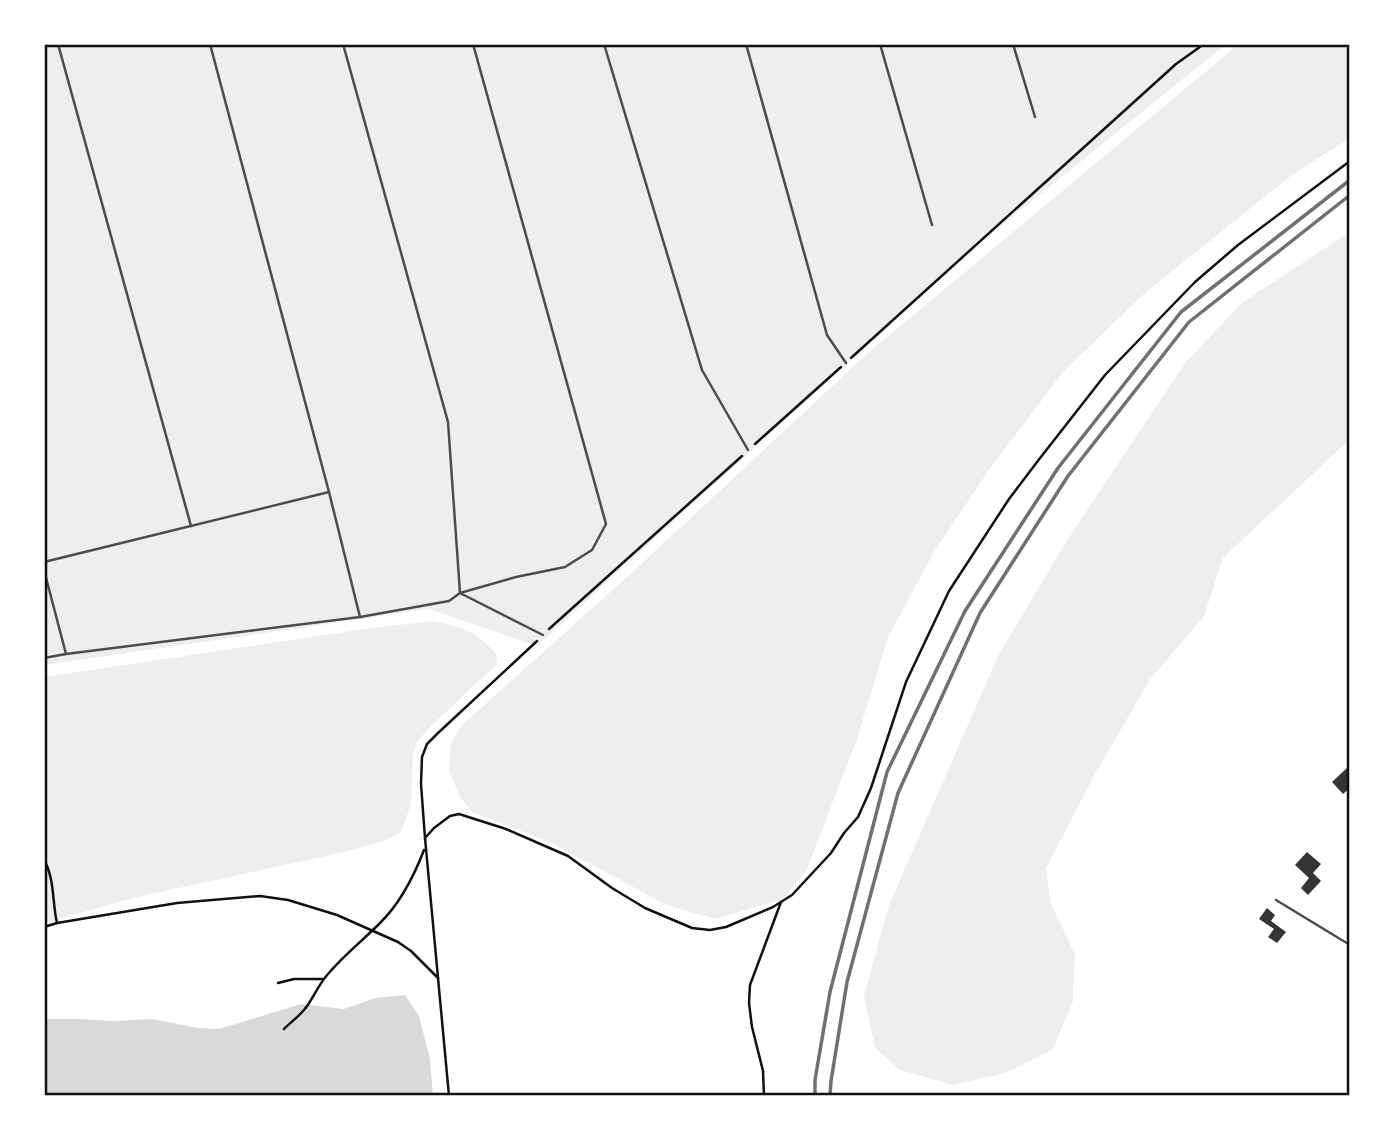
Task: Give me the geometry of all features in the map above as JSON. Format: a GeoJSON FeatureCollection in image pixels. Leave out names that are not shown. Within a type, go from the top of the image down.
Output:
{"type":"FeatureCollection","features":[{"type":"Feature","properties":{"kind":"lane"},"geometry":{"type":"LineString","coordinates":[[58,44],[191,526]]}},
{"type":"Feature","properties":{"kind":"lane"},"geometry":{"type":"LineString","coordinates":[[210,44],[360,617]]}},
{"type":"Feature","properties":{"kind":"lane"},"geometry":{"type":"LineString","coordinates":[[344,44],[448,422],[460,593]]}},
{"type":"Feature","properties":{"kind":"lane"},"geometry":{"type":"LineString","coordinates":[[44,658],[360,617],[449,601],[460,593],[565,567],[592,550],[606,524],[473,44]]}},
{"type":"Feature","properties":{"kind":"lane"},"geometry":{"type":"LineString","coordinates":[[604,44],[702,370],[748,450]]}},
{"type":"Feature","properties":{"kind":"lane"},"geometry":{"type":"LineString","coordinates":[[746,44],[827,335],[846,363]]}},
{"type":"Feature","properties":{"kind":"lane"},"geometry":{"type":"LineString","coordinates":[[880,44],[932,225]]}},
{"type":"Feature","properties":{"kind":"lane"},"geometry":{"type":"LineString","coordinates":[[1013,44],[1035,117]]}},
{"type":"Feature","properties":{"kind":"lane"},"geometry":{"type":"LineString","coordinates":[[44,562],[329,492]]}},
{"type":"Feature","properties":{"kind":"lane"},"geometry":{"type":"LineString","coordinates":[[44,570],[66,654]]}},
{"type":"Feature","properties":{"kind":"lane"},"geometry":{"type":"LineString","coordinates":[[460,593],[543,635]]}},
{"type":"Feature","properties":{"kind":"lane"},"geometry":{"type":"LineString","coordinates":[[1276,900],[1350,945]]}},
{"type":"Feature","properties":{"kind":"path"},"geometry":{"type":"LineString","coordinates":[[449,1096],[421,784],[422,757],[427,744],[543,635],[1176,64],[1204,44]]}},
{"type":"Feature","properties":{"kind":"path"},"geometry":{"type":"LineString","coordinates":[[425,838],[450,816],[459,814],[506,829],[568,856],[645,908],[692,928],[710,930],[726,927],[773,907],[792,895],[831,853],[858,817],[871,788],[906,682],[949,591],[1009,499],[1044,452],[1105,375],[1195,282],[1264,225],[1350,161]]}},
{"type":"Feature","properties":{"kind":"path"},"geometry":{"type":"LineString","coordinates":[[284,1029],[303,1010],[323,979],[380,923],[404,893],[425,847]]}},
{"type":"Feature","properties":{"kind":"path"},"geometry":{"type":"LineString","coordinates":[[44,860],[51,880],[57,923]]}},
{"type":"Feature","properties":{"kind":"path"},"geometry":{"type":"LineString","coordinates":[[44,928],[57,923],[177,903],[260,896],[317,908],[398,942],[438,978]]}},
{"type":"Feature","properties":{"kind":"path"},"geometry":{"type":"LineString","coordinates":[[764,1096],[763,1071],[752,1027],[750,985],[780,902]]}},
{"type":"Feature","properties":{"kind":"path"},"geometry":{"type":"LineString","coordinates":[[278,982],[323,979]]}},
{"type":"Feature","properties":{"kind":"path"},"geometry":{"type":"LineString","coordinates":[[774,1096],[793,1096]]}},
{"type":"Feature","properties":{"kind":"shaded area"},"geometry":{"type":"Polygon","coordinates":[[[44,44],[1226,44],[970,251],[537,646],[429,609],[44,665],[44,44]]]}},
{"type":"Feature","properties":{"kind":"shaded area"},"geometry":{"type":"Polygon","coordinates":[[[1239,44],[1350,44],[1350,138],[1292,175],[1146,292],[1063,372],[991,467],[934,552],[888,637],[857,739],[807,869],[783,899],[715,919],[666,905],[554,844],[472,812],[460,797],[449,770],[451,743],[461,726],[626,578],[868,353],[1239,44]]]}},
{"type":"Feature","properties":{"kind":"shaded area"},"geometry":{"type":"Polygon","coordinates":[[[1350,232],[1350,439],[1223,558],[1204,616],[1149,681],[1094,776],[1046,868],[1051,904],[1075,954],[1073,1001],[1053,1049],[1006,1073],[952,1085],[900,1070],[875,1048],[864,996],[889,905],[999,654],[1066,542],[1185,363],[1243,302],[1350,232]]]}},
{"type":"Feature","properties":{"kind":"shaded area"},"geometry":{"type":"Polygon","coordinates":[[[432,621],[474,634],[496,653],[497,664],[417,742],[413,753],[411,804],[401,832],[387,840],[345,852],[133,898],[44,923],[44,677],[432,621]]]}},
{"type":"Feature","properties":{"kind":"shaded area"},"geometry":{"type":"Polygon","coordinates":[[[405,995],[419,1016],[430,1059],[433,1096],[44,1096],[44,1019],[152,1019],[198,1028],[219,1029],[301,1004],[344,1009],[375,998],[405,995]]]}},
{"type":"Feature","properties":{"kind":"building"},"geometry":{"type":"Polygon","coordinates":[[[1347,768],[1350,771],[1350,788],[1343,794],[1332,782],[1347,768]]]}},
{"type":"Feature","properties":{"kind":"building"},"geometry":{"type":"Polygon","coordinates":[[[1307,852],[1321,864],[1313,873],[1321,881],[1308,895],[1301,888],[1309,878],[1295,865],[1307,852]]]}},
{"type":"Feature","properties":{"kind":"building"},"geometry":{"type":"Polygon","coordinates":[[[1267,908],[1275,915],[1271,921],[1286,932],[1277,943],[1268,937],[1274,929],[1259,919],[1267,908]]]}},
{"type":"Feature","properties":{"kind":"railway"},"geometry":{"type":"LineString","coordinates":[[815,1096],[815,1080],[830,992],[887,772],[965,611],[1058,468],[1181,312],[1350,180]]}},
{"type":"Feature","properties":{"kind":"railway"},"geometry":{"type":"LineString","coordinates":[[830,1096],[847,982],[898,793],[980,613],[1068,476],[1189,322],[1350,195]]}}]}
